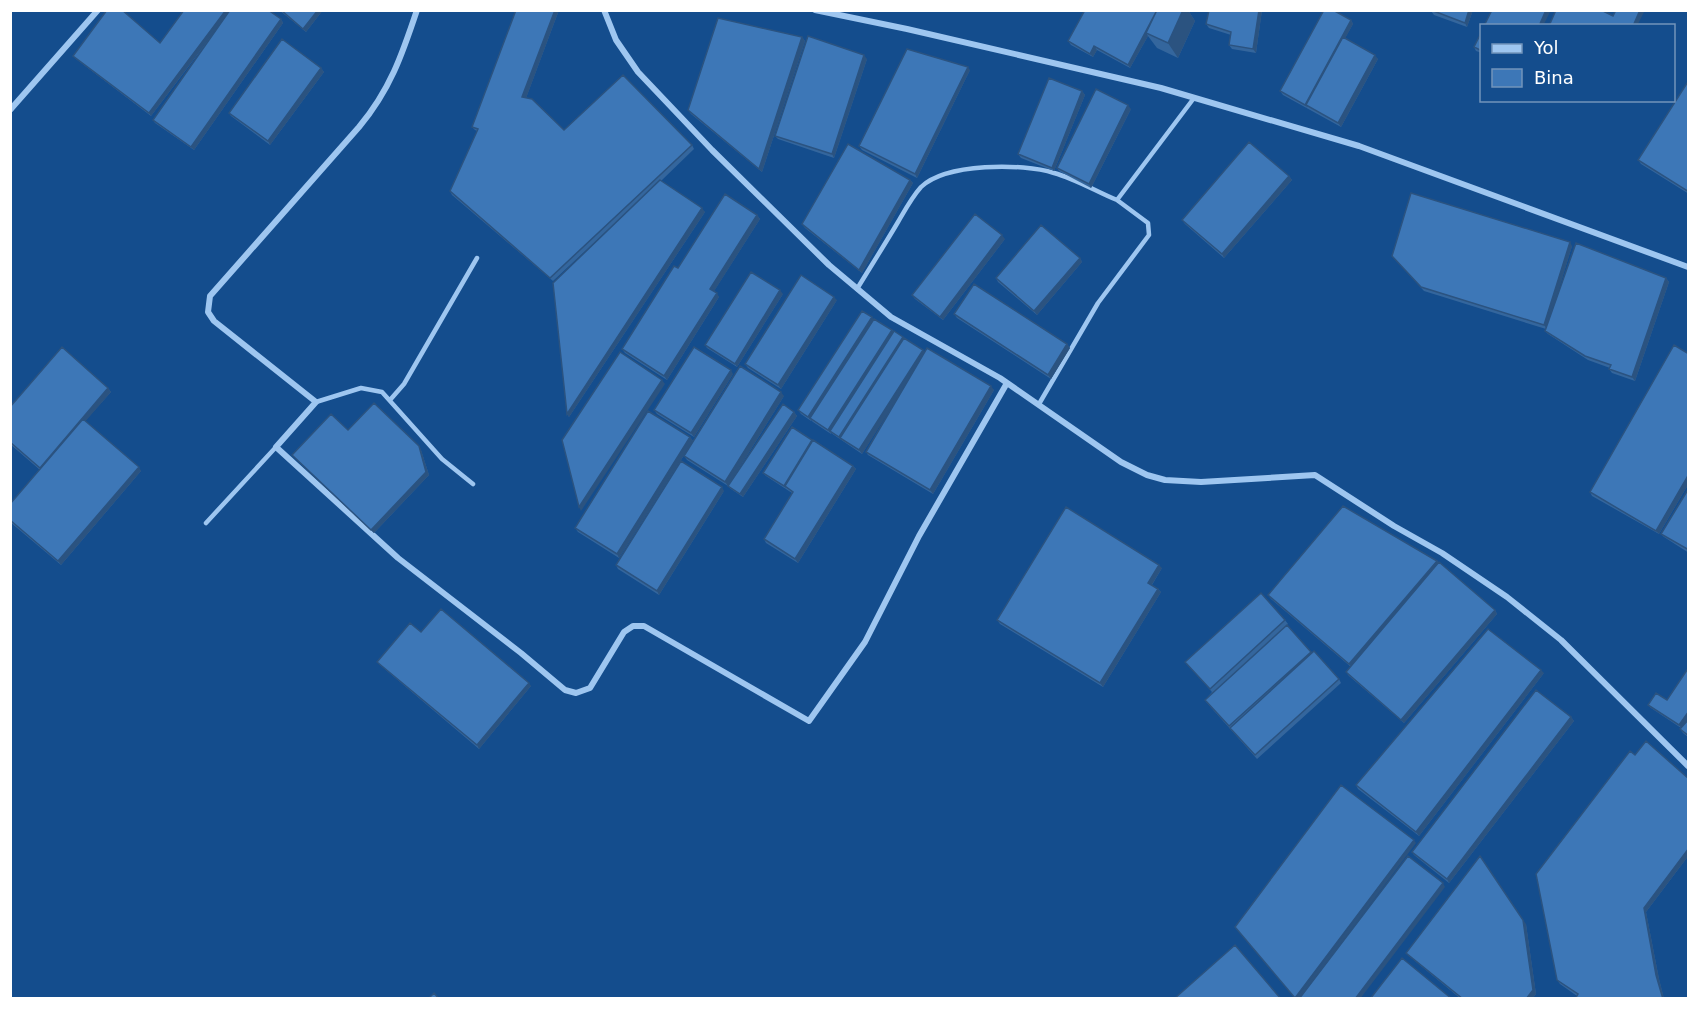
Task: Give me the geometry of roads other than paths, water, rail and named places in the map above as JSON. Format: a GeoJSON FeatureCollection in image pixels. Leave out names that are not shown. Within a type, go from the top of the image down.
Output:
{"type":"FeatureCollection","features":[{"type":"Feature","properties":{"kind":"street"},"geometry":{"type":"LineString","coordinates":[[10,110],[98,10]]}},
{"type":"Feature","properties":{"kind":"street"},"geometry":{"type":"LineString","coordinates":[[417,10],[397,69],[370,114],[210,296],[208,312],[214,321],[316,402],[276,447],[398,558],[565,690],[576,693],[590,688],[624,632],[633,626],[644,626],[809,721],[865,642],[919,536],[1007,383]]}},
{"type":"Feature","properties":{"kind":"street"},"geometry":{"type":"LineString","coordinates":[[604,10],[616,40],[638,72],[712,150],[829,265],[891,317],[1007,383],[1121,462],[1165,480],[1210,482],[1315,475],[1394,526],[1442,553],[1507,597],[1560,640],[1689,766]]}},
{"type":"Feature","properties":{"kind":"street"},"geometry":{"type":"LineString","coordinates":[[815,10],[907,28],[1161,88],[1359,146],[1689,267]]}},
{"type":"Feature","properties":{"kind":"lane"},"geometry":{"type":"LineString","coordinates":[[1118,200],[1194,98]]}},
{"type":"Feature","properties":{"kind":"lane"},"geometry":{"type":"LineString","coordinates":[[857,289],[915,195],[930,180],[939,175],[996,167],[1029,167],[1056,173],[1118,200],[1148,223],[1149,235],[1098,303],[1039,404]]}},
{"type":"Feature","properties":{"kind":"lane"},"geometry":{"type":"LineString","coordinates":[[390,400],[404,384],[477,258]]}},
{"type":"Feature","properties":{"kind":"lane"},"geometry":{"type":"LineString","coordinates":[[316,402],[361,388],[382,392],[442,459],[473,484]]}},
{"type":"Feature","properties":{"kind":"lane"},"geometry":{"type":"LineString","coordinates":[[206,523],[276,447]]}}]}
